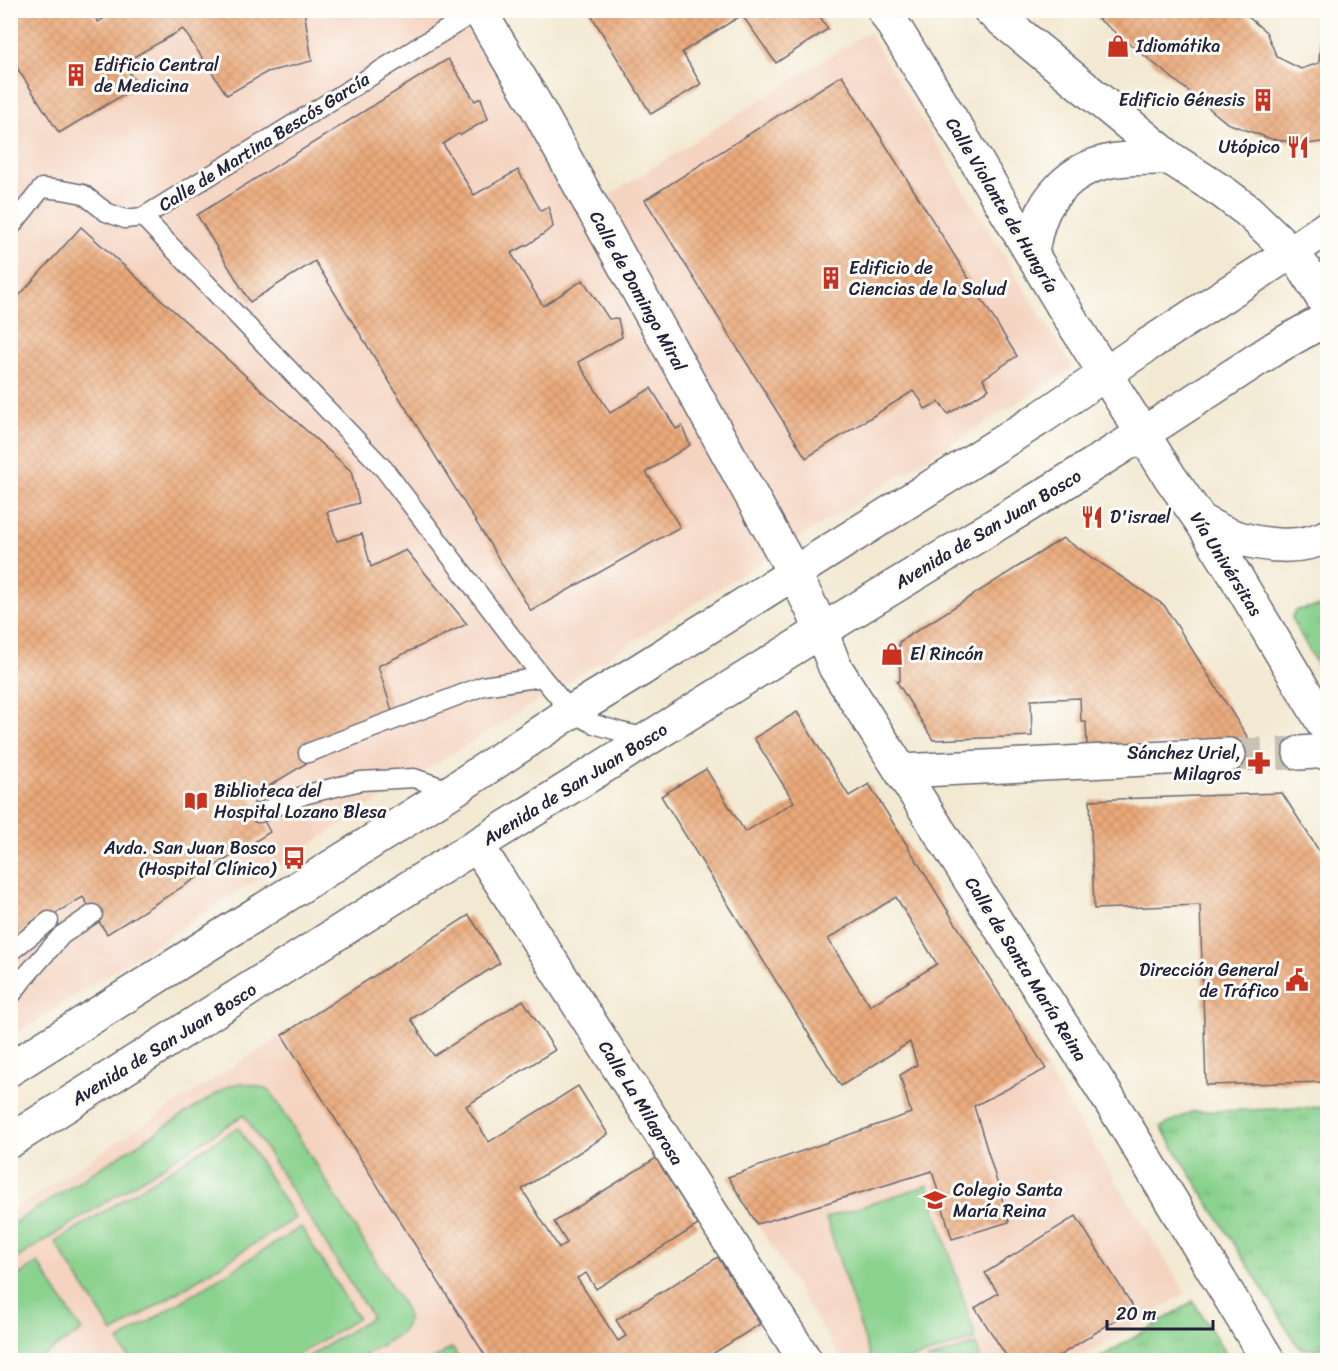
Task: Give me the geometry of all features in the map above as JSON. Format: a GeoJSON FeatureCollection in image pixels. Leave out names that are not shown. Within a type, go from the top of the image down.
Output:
{"type":"FeatureCollection","features":[{"type":"Feature","properties":{"kind":"main road","name":"Calle de Domingo Miral"},"geometry":{"type":"LineString","coordinates":[[479,10],[534,102],[794,573]]}},
{"type":"Feature","properties":{"kind":"main road","name":"Calle Violante de Hungría"},"geometry":{"type":"LineString","coordinates":[[884,10],[1113,386]]}},
{"type":"Feature","properties":{"kind":"main road"},"geometry":{"type":"LineString","coordinates":[[990,10],[1170,158],[1224,192],[1248,211],[1299,262],[1328,307]]}},
{"type":"Feature","properties":{"kind":"main road"},"geometry":{"type":"LineString","coordinates":[[1032,253],[1041,217],[1049,202],[1069,179],[1088,167],[1116,160],[1170,158]]}},
{"type":"Feature","properties":{"kind":"main road"},"geometry":{"type":"LineString","coordinates":[[10,1069],[452,791],[571,712],[1042,417],[1113,386],[1299,262],[1328,227]]}},
{"type":"Feature","properties":{"kind":"main road","name":"Avenida de San Juan Bosco"},"geometry":{"type":"LineString","coordinates":[[10,1141],[477,845],[1143,434],[1275,348],[1328,318]]}},
{"type":"Feature","properties":{"kind":"main road","name":"Vía Univérsitas"},"geometry":{"type":"LineString","coordinates":[[1113,386],[1170,477],[1201,521],[1328,731]]}},
{"type":"Feature","properties":{"kind":"main road"},"geometry":{"type":"LineString","coordinates":[[1201,521],[1235,537],[1279,545],[1306,544],[1328,536]]}},
{"type":"Feature","properties":{"kind":"main road","name":"Calle de Santa María Reina"},"geometry":{"type":"LineString","coordinates":[[794,573],[835,667],[1119,1115],[1268,1360]]}},
{"type":"Feature","properties":{"kind":"main road"},"geometry":{"type":"LineString","coordinates":[[901,771],[1229,756]]}},
{"type":"Feature","properties":{"kind":"main road","name":"Calle La Milagrosa"},"geometry":{"type":"LineString","coordinates":[[477,845],[805,1360]]}},
{"type":"Feature","properties":{"kind":"lane","name":"Calle de Martina Bescós García"},"geometry":{"type":"LineString","coordinates":[[10,228],[42,188],[83,194],[106,212],[125,219],[143,217],[479,10]]}},
{"type":"Feature","properties":{"kind":"lane"},"geometry":{"type":"LineString","coordinates":[[143,217],[384,469],[571,712],[594,724],[649,738]]}},
{"type":"Feature","properties":{"kind":"lane"},"geometry":{"type":"LineString","coordinates":[[308,753],[483,686],[542,677]]}},
{"type":"Feature","properties":{"kind":"lane"},"geometry":{"type":"LineString","coordinates":[[260,813],[307,794],[361,781],[414,778],[452,791]]}},
{"type":"Feature","properties":{"kind":"lane"},"geometry":{"type":"LineString","coordinates":[[10,997],[62,935],[93,914]]}},
{"type":"Feature","properties":{"kind":"lane"},"geometry":{"type":"LineString","coordinates":[[10,952],[49,921]]}},
{"type":"Feature","properties":{"kind":"shaded area"},"geometry":{"type":"Polygon","coordinates":[[[11,11],[454,11],[603,199],[868,32],[1073,368],[414,778],[11,1037],[11,11]]]}},
{"type":"Feature","properties":{"kind":"shaded area"},"geometry":{"type":"Polygon","coordinates":[[[362,983],[600,1360],[11,1360],[11,1211],[362,983]]]}},
{"type":"Feature","properties":{"kind":"shaded area","name":"Colegio Santa María Reina"},"geometry":{"type":"Polygon","coordinates":[[[1008,1008],[1186,1293],[1077,1360],[842,1360],[728,1177],[911,1113],[900,1075],[1008,1008]]]}},
{"type":"Feature","properties":{"kind":"green space"},"geometry":{"type":"Polygon","coordinates":[[[1328,605],[1327,683],[1292,617],[1297,610],[1328,605]]]}},
{"type":"Feature","properties":{"kind":"green space"},"geometry":{"type":"Polygon","coordinates":[[[240,1083],[264,1088],[271,1092],[406,1310],[407,1322],[401,1333],[357,1360],[303,1360],[372,1317],[244,1115],[11,1262],[11,1225],[227,1087],[240,1083]]]}},
{"type":"Feature","properties":{"kind":"green space"},"geometry":{"type":"Polygon","coordinates":[[[1327,1107],[1327,1349],[1300,1349],[1161,1127],[1191,1112],[1327,1107]]]}},
{"type":"Feature","properties":{"kind":"green space"},"geometry":{"type":"Polygon","coordinates":[[[238,1127],[295,1218],[113,1333],[55,1242],[238,1127]]]}},
{"type":"Feature","properties":{"kind":"green space"},"geometry":{"type":"Polygon","coordinates":[[[928,1185],[976,1339],[908,1360],[871,1360],[826,1218],[928,1185]]]}},
{"type":"Feature","properties":{"kind":"green space"},"geometry":{"type":"Polygon","coordinates":[[[301,1227],[358,1318],[290,1360],[130,1360],[118,1341],[301,1227]]]}},
{"type":"Feature","properties":{"kind":"green space"},"geometry":{"type":"Polygon","coordinates":[[[38,1263],[82,1331],[36,1360],[11,1360],[11,1280],[38,1263]]]}},
{"type":"Feature","properties":{"kind":"green space"},"geometry":{"type":"Polygon","coordinates":[[[1193,1302],[1230,1360],[1096,1360],[1193,1302]]]}},
{"type":"Feature","properties":{"kind":"green space"},"geometry":{"type":"Polygon","coordinates":[[[976,1344],[981,1360],[926,1360],[976,1344]]]}},
{"type":"Feature","properties":{"kind":"green space"},"geometry":{"type":"Polygon","coordinates":[[[452,1348],[460,1360],[432,1360],[452,1348]]]}},
{"type":"Feature","properties":{"kind":"building"},"geometry":{"type":"Polygon","coordinates":[[[10,10],[90,10],[98,22],[118,10],[304,10],[312,61],[267,72],[227,95],[183,29],[123,63],[138,86],[59,133],[10,57],[10,10]]]}},
{"type":"Feature","properties":{"kind":"building"},"geometry":{"type":"Polygon","coordinates":[[[588,10],[816,10],[828,29],[776,63],[742,15],[682,52],[701,84],[651,114],[588,10]]]}},
{"type":"Feature","properties":{"kind":"building","name":"Edificio Génesis"},"geometry":{"type":"Polygon","coordinates":[[[1087,10],[1240,10],[1266,32],[1277,57],[1301,69],[1319,63],[1321,33],[1326,10],[1328,10],[1328,141],[1307,144],[1271,139],[1227,123],[1087,10]]]}},
{"type":"Feature","properties":{"kind":"building"},"geometry":{"type":"Polygon","coordinates":[[[448,59],[475,101],[481,98],[488,119],[443,144],[474,195],[518,170],[541,211],[549,206],[553,227],[529,244],[511,253],[543,306],[583,280],[609,319],[618,319],[622,337],[578,362],[610,413],[651,388],[676,429],[682,426],[690,445],[646,472],[680,527],[531,611],[315,261],[250,302],[197,215],[448,59]]]}},
{"type":"Feature","properties":{"kind":"building","name":"Edificio de Ciencias de la Salud"},"geometry":{"type":"Polygon","coordinates":[[[842,75],[1017,356],[983,379],[989,389],[948,414],[939,402],[925,409],[913,391],[806,458],[645,200],[842,75]]]}},
{"type":"Feature","properties":{"kind":"building"},"geometry":{"type":"Polygon","coordinates":[[[81,227],[351,471],[359,503],[327,512],[337,541],[362,534],[371,567],[406,550],[467,624],[378,666],[392,711],[251,797],[270,832],[107,934],[83,897],[10,940],[10,306],[81,227]]]}},
{"type":"Feature","properties":{"kind":"building"},"geometry":{"type":"Polygon","coordinates":[[[1063,538],[1164,605],[1250,741],[1087,747],[1086,722],[1081,722],[1080,698],[1031,700],[1032,736],[933,740],[897,682],[900,680],[899,642],[1063,538]]]}},
{"type":"Feature","properties":{"kind":"building"},"geometry":{"type":"Polygon","coordinates":[[[797,712],[849,796],[869,784],[1046,1069],[974,1106],[1009,1222],[952,1239],[932,1171],[757,1224],[728,1177],[911,1113],[900,1075],[917,1065],[910,1042],[841,1086],[661,796],[706,769],[745,832],[794,802],[754,738],[797,712]],[[896,897],[828,939],[870,1006],[937,964],[896,897]]]}},
{"type":"Feature","properties":{"kind":"building"},"geometry":{"type":"Polygon","coordinates":[[[1282,793],[1328,865],[1328,1082],[1206,1085],[1200,905],[1094,909],[1090,800],[1282,793]]]}},
{"type":"Feature","properties":{"kind":"building"},"geometry":{"type":"Polygon","coordinates":[[[469,915],[500,963],[411,1019],[434,1056],[523,1000],[555,1050],[466,1106],[489,1142],[578,1086],[608,1134],[522,1189],[559,1248],[567,1243],[554,1222],[656,1158],[698,1225],[596,1289],[586,1273],[577,1278],[618,1341],[626,1336],[616,1320],[718,1257],[760,1324],[703,1360],[488,1360],[282,1035],[469,915]]]}},
{"type":"Feature","properties":{"kind":"building"},"geometry":{"type":"Polygon","coordinates":[[[1076,1216],[1134,1308],[1053,1360],[1009,1360],[975,1308],[998,1293],[985,1273],[1076,1216]]]}},
{"type":"Feature","properties":{"kind":"tunnel"},"geometry":{"type":"LineString","coordinates":[[1229,755],[1300,753]]}},
{"type":"Feature","properties":{"kind":"place","name":"Idiomátika"},"geometry":{"type":"Point","coordinates":[1118,46]}},
{"type":"Feature","properties":{"kind":"place","name":"Edificio Central de Medicina"},"geometry":{"type":"Point","coordinates":[76,75]}},
{"type":"Feature","properties":{"kind":"place","name":"Edificio Génesis"},"geometry":{"type":"Point","coordinates":[1263,100]}},
{"type":"Feature","properties":{"kind":"place","name":"Utópico"},"geometry":{"type":"Point","coordinates":[1298,147]}},
{"type":"Feature","properties":{"kind":"place","name":"Edificio de Ciencias de la Salud"},"geometry":{"type":"Point","coordinates":[831,278]}},
{"type":"Feature","properties":{"kind":"place","name":"D'israel"},"geometry":{"type":"Point","coordinates":[1092,517]}},
{"type":"Feature","properties":{"kind":"place","name":"El Rincón"},"geometry":{"type":"Point","coordinates":[892,654]}},
{"type":"Feature","properties":{"kind":"place","name":"Sánchez Uriel, Milagros"},"geometry":{"type":"Point","coordinates":[1259,763]}},
{"type":"Feature","properties":{"kind":"place","name":"Biblioteca del Hospital Lozano Blesa"},"geometry":{"type":"Point","coordinates":[196,801]}},
{"type":"Feature","properties":{"kind":"place","name":"Avda. San Juan Bosco (Hospital Clínico)"},"geometry":{"type":"Point","coordinates":[294,858]}},
{"type":"Feature","properties":{"kind":"place","name":"Dirección General de Tráfico"},"geometry":{"type":"Point","coordinates":[1297,980]}},
{"type":"Feature","properties":{"kind":"place","name":"Colegio Santa María Reina"},"geometry":{"type":"Point","coordinates":[935,1200]}}]}
